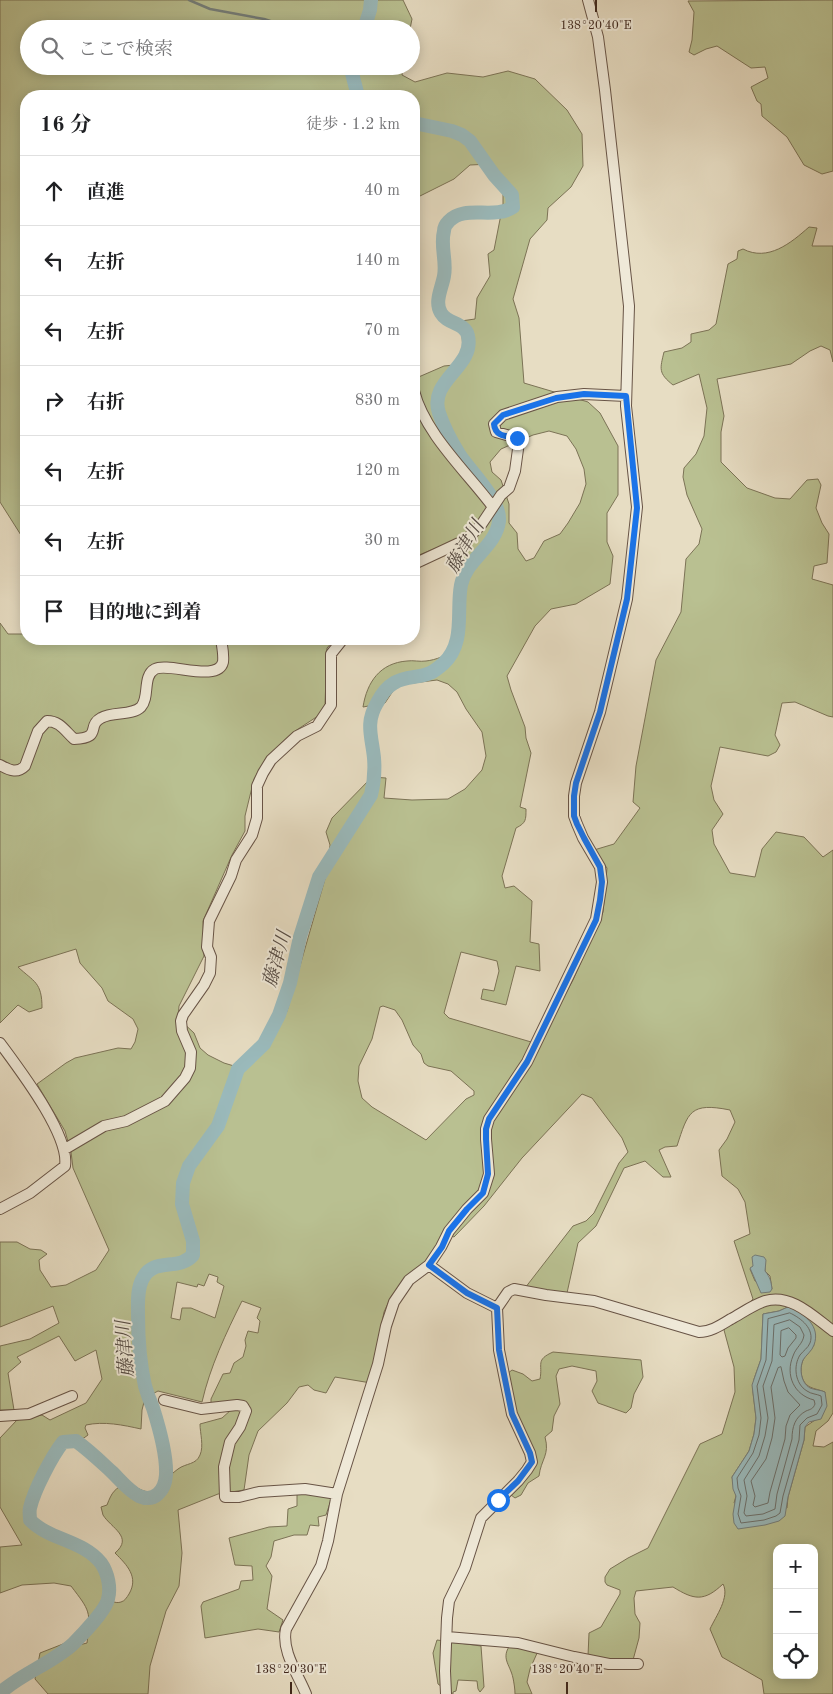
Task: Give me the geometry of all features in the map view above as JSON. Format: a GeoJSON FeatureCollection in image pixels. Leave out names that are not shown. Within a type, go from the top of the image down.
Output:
{"type":"FeatureCollection","features":[{"type":"Feature","properties":{"kind":"street"},"geometry":{"type":"LineString","coordinates":[[306,1694],[285,1646],[284,1637],[286,1629],[321,1566],[337,1494],[378,1364],[386,1326],[394,1302],[409,1280],[429,1265],[442,1247],[449,1231],[483,1193],[488,1174],[486,1129],[489,1119],[527,1062],[596,920],[602,882],[600,867],[574,816],[574,796],[576,783],[600,712],[627,599],[637,508],[626,396],[629,306],[598,37],[588,0]]}},
{"type":"Feature","properties":{"kind":"street"},"geometry":{"type":"LineString","coordinates":[[420,561],[470,536],[481,525],[501,496],[510,488],[514,478],[519,442],[517,438],[496,432],[494,424],[503,415],[556,398],[584,394],[626,396]]}},
{"type":"Feature","properties":{"kind":"street"},"geometry":{"type":"LineString","coordinates":[[420,407],[425,420],[452,457],[494,507]]}},
{"type":"Feature","properties":{"kind":"street"},"geometry":{"type":"LineString","coordinates":[[0,765],[10,770],[18,771],[22,769],[38,730],[47,721],[54,721],[60,724],[74,739],[86,738],[92,734],[96,722],[101,718],[116,713],[132,712],[140,708],[145,699],[152,671],[157,668],[182,668],[192,671],[216,669],[223,662],[222,645]]}},
{"type":"Feature","properties":{"kind":"street"},"geometry":{"type":"LineString","coordinates":[[65,1149],[104,1126],[126,1121],[165,1100],[186,1078],[190,1068],[191,1052],[182,1031],[181,1021],[183,1015],[204,986],[210,973],[211,957],[207,947],[209,921],[231,876],[236,860],[252,835],[257,818],[257,786],[263,773],[271,760],[297,736],[317,726],[331,705],[331,654],[338,645]]}},
{"type":"Feature","properties":{"kind":"street"},"geometry":{"type":"LineString","coordinates":[[0,1043],[58,1129],[65,1149],[66,1166],[30,1194],[0,1209]]}},
{"type":"Feature","properties":{"kind":"street"},"geometry":{"type":"LineString","coordinates":[[429,1265],[467,1293],[497,1308]]}},
{"type":"Feature","properties":{"kind":"street"},"geometry":{"type":"LineString","coordinates":[[446,1694],[445,1672],[449,1601],[465,1568],[476,1528],[481,1518],[518,1481],[532,1462],[530,1453],[512,1414],[499,1350],[497,1308],[508,1292],[514,1289],[594,1301],[699,1332],[714,1329],[756,1305],[777,1299],[789,1301],[802,1308],[833,1331]]}},
{"type":"Feature","properties":{"kind":"street"},"geometry":{"type":"LineString","coordinates":[[0,1416],[30,1414],[72,1396]]}},
{"type":"Feature","properties":{"kind":"street"},"geometry":{"type":"LineString","coordinates":[[164,1400],[200,1409],[243,1406],[246,1411],[240,1427],[230,1442],[224,1467],[225,1497],[239,1497],[268,1491],[306,1489],[337,1494]]}},
{"type":"Feature","properties":{"kind":"street"},"geometry":{"type":"LineString","coordinates":[[447,1637],[518,1643],[609,1664],[638,1664]]}},
{"type":"Feature","properties":{"kind":"green space"},"geometry":{"type":"Polygon","coordinates":[[[0,0],[403,0],[412,20],[20,20],[20,75],[402,75],[415,82],[447,73],[483,77],[508,71],[535,79],[567,110],[582,134],[583,166],[571,187],[548,208],[547,220],[530,239],[513,299],[519,318],[524,383],[588,402],[600,413],[618,446],[618,495],[607,513],[607,542],[613,556],[610,584],[576,604],[551,609],[535,626],[507,676],[525,727],[531,753],[520,807],[526,809],[525,819],[524,823],[516,828],[502,876],[505,888],[514,886],[532,901],[530,942],[539,944],[540,971],[516,966],[506,1005],[481,999],[483,989],[494,991],[499,971],[497,961],[461,952],[444,1013],[449,1018],[538,1044],[573,980],[603,912],[607,868],[594,850],[614,844],[640,808],[633,802],[636,766],[656,660],[681,612],[686,559],[699,544],[702,529],[687,495],[683,477],[684,468],[696,454],[704,436],[707,408],[699,374],[673,385],[665,377],[661,370],[664,352],[682,348],[691,342],[691,334],[709,330],[716,324],[728,264],[737,259],[738,251],[743,249],[761,253],[779,249],[809,227],[817,228],[812,246],[833,246],[833,362],[830,350],[821,346],[791,364],[717,379],[724,416],[721,432],[721,462],[747,488],[775,498],[790,499],[807,480],[818,479],[821,485],[816,508],[829,534],[827,563],[814,566],[812,579],[833,585],[833,717],[795,702],[782,703],[775,735],[780,745],[776,752],[768,756],[720,747],[711,786],[714,800],[723,814],[712,830],[714,844],[730,873],[755,877],[762,849],[776,832],[804,837],[823,857],[833,850],[833,1413],[828,1421],[816,1431],[813,1446],[824,1447],[833,1442],[833,1694],[764,1694],[762,1680],[722,1657],[710,1629],[724,1601],[725,1589],[723,1584],[710,1594],[699,1597],[687,1595],[673,1587],[636,1591],[634,1598],[635,1614],[640,1623],[639,1638],[633,1660],[610,1660],[588,1656],[589,1633],[601,1627],[620,1594],[620,1590],[607,1585],[605,1577],[610,1569],[648,1548],[700,1444],[722,1434],[735,1392],[734,1367],[724,1330],[753,1299],[734,1241],[750,1234],[745,1202],[738,1189],[722,1176],[719,1150],[735,1122],[730,1110],[706,1107],[693,1112],[688,1118],[677,1146],[665,1147],[659,1150],[671,1177],[663,1177],[645,1161],[624,1168],[596,1226],[578,1243],[567,1293],[547,1294],[525,1288],[573,1226],[586,1221],[594,1213],[619,1163],[628,1152],[622,1138],[592,1098],[582,1094],[522,1158],[484,1206],[454,1237],[444,1233],[430,1256],[392,1295],[384,1312],[371,1383],[335,1377],[326,1393],[314,1390],[308,1385],[299,1387],[287,1403],[258,1431],[249,1455],[244,1490],[218,1494],[178,1510],[182,1553],[179,1586],[166,1611],[150,1666],[148,1694],[48,1694],[35,1679],[40,1653],[63,1644],[79,1645],[87,1643],[89,1617],[82,1601],[71,1586],[54,1583],[22,1585],[0,1593],[0,1547],[22,1545],[0,1507],[0,1438],[17,1420],[42,1415],[50,1420],[86,1403],[102,1379],[96,1350],[75,1361],[59,1336],[17,1357],[21,1362],[8,1373],[14,1410],[0,1410],[0,1346],[30,1339],[59,1323],[53,1306],[0,1327],[0,1242],[17,1242],[30,1249],[41,1250],[47,1254],[39,1260],[40,1270],[51,1287],[66,1285],[96,1270],[109,1250],[73,1168],[65,1131],[37,1084],[75,1058],[118,1048],[131,1049],[138,1029],[133,1019],[108,1001],[102,988],[80,963],[76,949],[18,967],[39,988],[42,1008],[29,1012],[18,1005],[0,1023],[0,623],[8,634],[20,634],[20,645],[330,645],[327,648],[325,705],[318,716],[292,733],[266,758],[254,779],[245,816],[245,831],[232,855],[203,921],[204,956],[179,1006],[178,1018],[194,1033],[200,1048],[208,1055],[224,1063],[244,1069],[267,1046],[287,1011],[327,872],[330,845],[326,832],[332,818],[372,777],[386,778],[384,798],[412,800],[448,799],[465,789],[482,770],[486,756],[482,732],[457,692],[448,684],[437,680],[397,685],[385,703],[363,707],[372,682],[382,670],[398,663],[430,660],[453,652],[456,650],[463,627],[463,558],[456,540],[420,555],[420,376],[444,366],[454,365],[463,350],[461,321],[475,319],[477,298],[490,276],[488,254],[494,250],[503,204],[503,181],[491,164],[470,165],[454,179],[420,196],[420,90],[20,90],[20,534],[0,502],[0,0]],[[549,431],[533,435],[501,449],[490,462],[492,472],[501,480],[509,504],[509,523],[517,533],[518,549],[526,561],[534,558],[544,541],[560,534],[580,503],[586,484],[584,469],[576,449],[567,436],[549,431]],[[383,1006],[380,1007],[372,1039],[359,1066],[358,1081],[362,1098],[372,1107],[426,1140],[466,1099],[474,1095],[474,1091],[451,1071],[428,1066],[424,1063],[421,1054],[413,1045],[402,1020],[395,1010],[383,1006]],[[753,1266],[750,1269],[755,1281],[772,1289],[770,1276],[765,1271],[765,1266],[753,1266]],[[209,1274],[204,1286],[198,1284],[197,1287],[177,1282],[171,1318],[180,1320],[182,1308],[191,1308],[215,1318],[224,1286],[217,1282],[218,1277],[209,1274]],[[242,1301],[214,1363],[202,1402],[158,1391],[145,1398],[141,1429],[107,1423],[86,1425],[85,1428],[88,1435],[81,1440],[67,1438],[62,1441],[49,1461],[29,1504],[29,1519],[33,1527],[73,1545],[99,1565],[105,1576],[106,1600],[117,1603],[124,1601],[132,1588],[133,1582],[124,1562],[115,1553],[120,1547],[122,1537],[103,1515],[101,1507],[107,1505],[112,1494],[128,1482],[146,1492],[152,1492],[178,1469],[198,1458],[202,1448],[200,1424],[222,1418],[231,1410],[211,1404],[211,1399],[223,1374],[230,1373],[234,1363],[243,1357],[248,1331],[258,1333],[260,1321],[257,1318],[261,1308],[242,1301]],[[790,1306],[779,1311],[763,1314],[761,1359],[754,1379],[753,1392],[756,1418],[754,1434],[749,1451],[732,1477],[736,1496],[734,1503],[787,1508],[788,1497],[804,1440],[805,1427],[815,1420],[825,1392],[810,1387],[802,1378],[802,1362],[814,1345],[790,1306]]]}},
{"type":"Feature","properties":{"kind":"green space"},"geometry":{"type":"Polygon","coordinates":[[[833,0],[833,171],[822,174],[804,165],[787,137],[762,116],[761,104],[757,101],[751,87],[768,78],[765,67],[751,68],[717,46],[694,55],[689,52],[694,12],[688,1],[833,0]]]}},
{"type":"Feature","properties":{"kind":"green space"},"geometry":{"type":"Polygon","coordinates":[[[553,1352],[641,1360],[643,1377],[634,1394],[631,1408],[626,1413],[598,1403],[592,1391],[597,1381],[596,1371],[572,1366],[559,1369],[556,1376],[560,1404],[554,1416],[552,1431],[545,1437],[546,1453],[539,1476],[528,1483],[521,1495],[515,1498],[511,1495],[533,1466],[515,1413],[507,1374],[512,1370],[523,1374],[532,1381],[540,1379],[542,1360],[553,1352]]]}},
{"type":"Feature","properties":{"kind":"green space"},"geometry":{"type":"Polygon","coordinates":[[[297,1493],[332,1497],[326,1515],[318,1517],[319,1526],[310,1525],[307,1535],[294,1535],[274,1541],[271,1557],[266,1566],[272,1576],[267,1609],[283,1620],[279,1632],[258,1629],[205,1638],[201,1606],[203,1602],[239,1589],[241,1581],[253,1580],[252,1566],[235,1565],[229,1538],[269,1527],[287,1526],[288,1509],[297,1506],[297,1493]]]}},
{"type":"Feature","properties":{"kind":"green space"},"geometry":{"type":"Polygon","coordinates":[[[437,1640],[481,1646],[484,1687],[480,1692],[477,1681],[458,1680],[456,1691],[453,1694],[448,1694],[448,1691],[438,1684],[433,1653],[437,1640]]]}},
{"type":"Feature","properties":{"kind":"green space"},"geometry":{"type":"Polygon","coordinates":[[[511,1644],[538,1651],[530,1669],[527,1682],[532,1694],[515,1694],[512,1673],[506,1657],[511,1644]]]}},
{"type":"Feature","properties":{"kind":"water"},"geometry":{"type":"Polygon","coordinates":[[[755,1255],[764,1257],[766,1260],[765,1271],[770,1279],[772,1289],[770,1292],[761,1293],[750,1268],[753,1266],[752,1257],[755,1255]]]}},
{"type":"Feature","properties":{"kind":"water"},"geometry":{"type":"Polygon","coordinates":[[[790,1306],[806,1317],[813,1326],[816,1338],[812,1349],[803,1360],[801,1367],[802,1376],[807,1386],[825,1392],[827,1406],[821,1419],[809,1422],[805,1427],[804,1440],[788,1497],[785,1516],[779,1521],[765,1525],[738,1529],[734,1523],[733,1514],[736,1496],[732,1477],[749,1451],[754,1434],[756,1418],[752,1385],[761,1359],[763,1314],[779,1311],[790,1306]]]}},
{"type":"Feature","properties":{"kind":"waterway"},"geometry":{"type":"LineString","coordinates":[[189,0],[210,9],[267,20]]}},
{"type":"Feature","properties":{"kind":"waterway","name":"藤津川"},"geometry":{"type":"LineString","coordinates":[[367,20],[371,0]]}},
{"type":"Feature","properties":{"kind":"waterway","name":"藤津川"},"geometry":{"type":"LineString","coordinates":[[352,75],[356,90]]}},
{"type":"Feature","properties":{"kind":"waterway","name":"藤津川"},"geometry":{"type":"LineString","coordinates":[[0,1693],[73,1644],[98,1616],[108,1599],[109,1585],[107,1576],[101,1563],[94,1555],[47,1532],[30,1520],[30,1510],[35,1492],[63,1442],[76,1441],[113,1473],[128,1489],[139,1496],[150,1498],[158,1494],[164,1486],[166,1475],[164,1450],[145,1386],[141,1359],[138,1331],[140,1284],[152,1268],[180,1263],[193,1255],[193,1241],[182,1204],[183,1183],[189,1166],[218,1126],[238,1069],[264,1044],[279,1015],[290,983],[300,937],[319,877],[371,795],[374,781],[374,758],[370,730],[373,710],[382,694],[391,685],[403,679],[426,675],[443,664],[450,656],[455,646],[459,626],[460,595],[464,576],[497,530],[499,521],[495,504],[484,486],[459,454],[439,413],[437,401],[440,391],[465,356],[468,347],[468,336],[464,328],[444,317],[439,309],[438,300],[445,270],[443,242],[446,224],[463,213],[505,211],[513,207],[512,195],[494,175],[470,141],[452,131],[420,124]]}},
{"type":"Feature","properties":{"kind":"route"},"geometry":{"type":"LineString","coordinates":[[498,1500],[518,1481],[532,1462],[530,1453],[512,1414],[499,1350],[497,1308],[467,1293],[444,1278],[429,1265],[442,1247],[449,1231],[483,1193],[488,1174],[486,1129],[489,1119],[527,1062],[596,920],[602,882],[600,867],[574,816],[574,796],[576,783],[600,712],[627,599],[637,508],[626,396],[584,394],[556,398],[503,415],[494,424],[494,429],[499,434],[517,438]]}}]}
